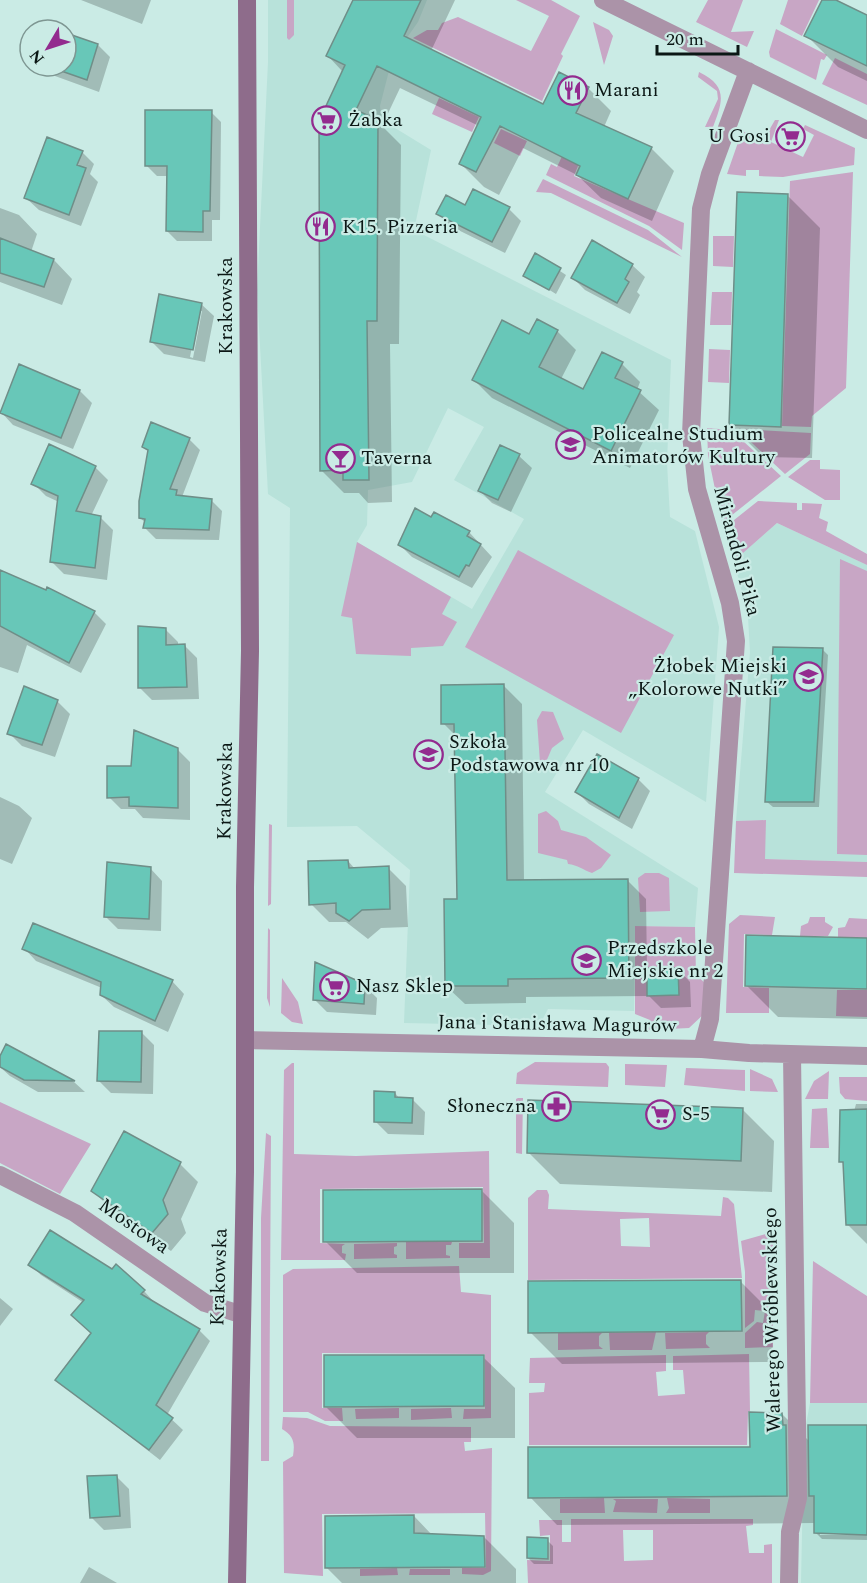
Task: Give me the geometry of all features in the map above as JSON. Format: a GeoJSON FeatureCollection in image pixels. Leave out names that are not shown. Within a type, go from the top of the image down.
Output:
{"type":"FeatureCollection","features":[{"type":"Feature","properties":{"kind":"main road","name":"Krakowska"},"geometry":{"type":"LineString","coordinates":[[237,1583],[250,651],[247,0]]}},
{"type":"Feature","properties":{"kind":"street"},"geometry":{"type":"LineString","coordinates":[[603,0],[867,130]]}},
{"type":"Feature","properties":{"kind":"street","name":"Mirandoli Pika"},"geometry":{"type":"LineString","coordinates":[[702,1049],[710,1019],[736,641],[730,603],[696,489],[691,435],[701,209],[710,174],[748,70]]}},
{"type":"Feature","properties":{"kind":"street","name":"Jana i Stanisława Magurów"},"geometry":{"type":"LineString","coordinates":[[246,1040],[702,1049],[792,1055],[867,1056]]}},
{"type":"Feature","properties":{"kind":"street","name":"Walerego Wróblewskiego"},"geometry":{"type":"LineString","coordinates":[[789,1583],[790,1532],[798,1498],[792,1055]]}},
{"type":"Feature","properties":{"kind":"street","name":"Mostowa"},"geometry":{"type":"LineString","coordinates":[[0,1175],[75,1213],[205,1303],[240,1314]]}},
{"type":"Feature","properties":{"kind":"shaded area"},"geometry":{"type":"Polygon","coordinates":[[[268,0],[427,0],[418,22],[392,59],[380,106],[382,120],[431,150],[414,230],[671,360],[667,463],[670,517],[695,531],[719,627],[706,802],[583,730],[545,792],[698,888],[695,927],[635,926],[634,1011],[548,1009],[539,1026],[404,1023],[410,870],[357,826],[287,827],[290,508],[268,494],[257,290],[268,62],[268,0]],[[448,408],[412,482],[368,490],[367,525],[357,542],[472,609],[524,519],[454,480],[484,427],[448,408]]]}},
{"type":"Feature","properties":{"kind":"shaded area"},"geometry":{"type":"Polygon","coordinates":[[[287,0],[294,0],[294,35],[289,40],[287,38],[287,0]]]}},
{"type":"Feature","properties":{"kind":"shaded area"},"geometry":{"type":"Polygon","coordinates":[[[516,0],[551,0],[580,16],[561,54],[563,56],[542,101],[413,38],[427,30],[438,30],[442,23],[458,17],[531,51],[549,16],[516,0]]]}},
{"type":"Feature","properties":{"kind":"shaded area"},"geometry":{"type":"Polygon","coordinates":[[[708,0],[743,0],[731,32],[754,31],[747,47],[696,22],[708,0]]]}},
{"type":"Feature","properties":{"kind":"shaded area"},"geometry":{"type":"Polygon","coordinates":[[[788,0],[819,0],[802,36],[780,24],[788,0]]]}},
{"type":"Feature","properties":{"kind":"shaded area"},"geometry":{"type":"Polygon","coordinates":[[[593,22],[609,30],[613,36],[604,65],[593,22]]]}},
{"type":"Feature","properties":{"kind":"shaded area"},"geometry":{"type":"Polygon","coordinates":[[[776,29],[827,55],[824,60],[821,59],[816,80],[770,57],[769,52],[776,29]]]}},
{"type":"Feature","properties":{"kind":"shaded area"},"geometry":{"type":"Polygon","coordinates":[[[835,58],[867,74],[867,105],[822,84],[835,58]]]}},
{"type":"Feature","properties":{"kind":"shaded area"},"geometry":{"type":"Polygon","coordinates":[[[699,72],[715,83],[721,95],[713,127],[705,127],[718,99],[717,91],[698,77],[699,72]]]}},
{"type":"Feature","properties":{"kind":"shaded area"},"geometry":{"type":"Polygon","coordinates":[[[439,98],[479,117],[472,132],[432,114],[439,98]]]}},
{"type":"Feature","properties":{"kind":"shaded area"},"geometry":{"type":"Polygon","coordinates":[[[775,120],[779,120],[771,142],[803,157],[814,135],[803,129],[805,125],[855,148],[854,165],[783,177],[759,176],[759,170],[746,170],[746,176],[727,174],[742,131],[764,139],[775,120]]]}},
{"type":"Feature","properties":{"kind":"shaded area"},"geometry":{"type":"Polygon","coordinates":[[[578,122],[586,146],[574,176],[684,223],[682,250],[649,226],[546,175],[551,164],[557,167],[578,122]]]}},
{"type":"Feature","properties":{"kind":"shaded area"},"geometry":{"type":"Polygon","coordinates":[[[501,129],[527,141],[520,156],[494,143],[501,129]]]}},
{"type":"Feature","properties":{"kind":"shaded area"},"geometry":{"type":"Polygon","coordinates":[[[853,172],[846,388],[812,416],[811,427],[782,426],[790,181],[853,172]]]}},
{"type":"Feature","properties":{"kind":"shaded area"},"geometry":{"type":"Polygon","coordinates":[[[543,179],[648,230],[682,257],[551,193],[536,192],[543,179]]]}},
{"type":"Feature","properties":{"kind":"shaded area"},"geometry":{"type":"Polygon","coordinates":[[[713,236],[734,236],[733,267],[713,266],[713,236]]]}},
{"type":"Feature","properties":{"kind":"shaded area"},"geometry":{"type":"Polygon","coordinates":[[[712,292],[732,292],[731,325],[710,325],[712,292]]]}},
{"type":"Feature","properties":{"kind":"shaded area"},"geometry":{"type":"Polygon","coordinates":[[[709,349],[730,350],[729,383],[708,382],[709,349]]]}},
{"type":"Feature","properties":{"kind":"shaded area"},"geometry":{"type":"Polygon","coordinates":[[[707,428],[731,430],[781,476],[722,523],[708,455],[707,428]]]}},
{"type":"Feature","properties":{"kind":"shaded area"},"geometry":{"type":"Polygon","coordinates":[[[737,429],[811,433],[810,454],[785,474],[737,429]]]}},
{"type":"Feature","properties":{"kind":"shaded area"},"geometry":{"type":"Polygon","coordinates":[[[810,460],[820,460],[820,469],[840,470],[840,500],[825,500],[788,477],[810,460]]]}},
{"type":"Feature","properties":{"kind":"shaded area"},"geometry":{"type":"Polygon","coordinates":[[[758,501],[797,503],[797,510],[802,510],[802,503],[822,504],[819,518],[828,522],[826,531],[867,554],[867,565],[777,523],[734,561],[724,528],[758,501]]]}},
{"type":"Feature","properties":{"kind":"shaded area","name":"Żłobek Miejski „Kolorowe Nutki”"},"geometry":{"type":"Polygon","coordinates":[[[777,523],[867,565],[867,862],[765,859],[765,820],[736,821],[750,652],[748,617],[734,561],[777,523]]]}},
{"type":"Feature","properties":{"kind":"shaded area"},"geometry":{"type":"Polygon","coordinates":[[[357,542],[451,597],[442,614],[457,622],[443,646],[411,648],[411,656],[356,654],[352,618],[341,616],[357,542]]]}},
{"type":"Feature","properties":{"kind":"shaded area"},"geometry":{"type":"Polygon","coordinates":[[[518,550],[674,635],[621,733],[465,647],[518,550]]]}},
{"type":"Feature","properties":{"kind":"shaded area"},"geometry":{"type":"Polygon","coordinates":[[[840,559],[867,571],[867,855],[837,854],[840,559]]]}},
{"type":"Feature","properties":{"kind":"shaded area"},"geometry":{"type":"Polygon","coordinates":[[[542,711],[553,712],[564,739],[552,748],[546,762],[540,763],[537,720],[542,711]]]}},
{"type":"Feature","properties":{"kind":"shaded area"},"geometry":{"type":"Polygon","coordinates":[[[546,811],[558,821],[561,830],[586,837],[611,855],[601,868],[592,873],[568,864],[567,860],[538,853],[538,814],[546,811]]]}},
{"type":"Feature","properties":{"kind":"shaded area"},"geometry":{"type":"Polygon","coordinates":[[[766,820],[765,859],[867,862],[867,877],[734,873],[736,821],[766,820]]]}},
{"type":"Feature","properties":{"kind":"shaded area"},"geometry":{"type":"Polygon","coordinates":[[[269,824],[272,825],[271,904],[268,906],[269,824]]]}},
{"type":"Feature","properties":{"kind":"shaded area"},"geometry":{"type":"Polygon","coordinates":[[[645,873],[659,873],[669,878],[670,911],[640,912],[638,878],[645,873]]]}},
{"type":"Feature","properties":{"kind":"shaded area"},"geometry":{"type":"Polygon","coordinates":[[[740,915],[775,917],[772,935],[744,934],[743,987],[769,988],[769,1013],[726,1013],[729,924],[740,915]]]}},
{"type":"Feature","properties":{"kind":"shaded area"},"geometry":{"type":"Polygon","coordinates":[[[810,917],[825,917],[825,922],[833,927],[828,936],[800,936],[801,926],[808,923],[810,917]]]}},
{"type":"Feature","properties":{"kind":"shaded area"},"geometry":{"type":"Polygon","coordinates":[[[849,918],[867,919],[867,938],[838,937],[838,928],[845,927],[849,918]]]}},
{"type":"Feature","properties":{"kind":"shaded area"},"geometry":{"type":"Polygon","coordinates":[[[635,926],[695,927],[696,975],[705,983],[705,1013],[689,1028],[648,1030],[650,1020],[635,1014],[635,926]]]}},
{"type":"Feature","properties":{"kind":"shaded area"},"geometry":{"type":"Polygon","coordinates":[[[268,928],[270,930],[270,1007],[267,998],[268,928]]]}},
{"type":"Feature","properties":{"kind":"shaded area"},"geometry":{"type":"Polygon","coordinates":[[[282,978],[298,1002],[303,1024],[292,1022],[281,1013],[282,978]]]}},
{"type":"Feature","properties":{"kind":"shaded area"},"geometry":{"type":"Polygon","coordinates":[[[837,990],[867,990],[867,1017],[836,1016],[837,990]]]}},
{"type":"Feature","properties":{"kind":"shaded area"},"geometry":{"type":"Polygon","coordinates":[[[535,1062],[606,1063],[609,1067],[608,1087],[516,1084],[517,1073],[535,1062]]]}},
{"type":"Feature","properties":{"kind":"shaded area"},"geometry":{"type":"Polygon","coordinates":[[[294,1063],[294,1154],[356,1156],[489,1151],[490,1258],[459,1258],[459,1243],[484,1243],[483,1187],[320,1189],[320,1243],[345,1244],[342,1246],[342,1253],[346,1254],[345,1260],[281,1260],[284,1070],[294,1063]]]}},
{"type":"Feature","properties":{"kind":"shaded area"},"geometry":{"type":"Polygon","coordinates":[[[625,1064],[667,1065],[665,1087],[625,1085],[625,1064]]]}},
{"type":"Feature","properties":{"kind":"shaded area"},"geometry":{"type":"Polygon","coordinates":[[[686,1068],[745,1070],[745,1091],[684,1085],[686,1068]]]}},
{"type":"Feature","properties":{"kind":"shaded area"},"geometry":{"type":"Polygon","coordinates":[[[750,1069],[772,1079],[778,1092],[750,1091],[750,1069]]]}},
{"type":"Feature","properties":{"kind":"shaded area"},"geometry":{"type":"Polygon","coordinates":[[[829,1071],[828,1099],[805,1099],[814,1081],[829,1071]]]}},
{"type":"Feature","properties":{"kind":"shaded area"},"geometry":{"type":"Polygon","coordinates":[[[839,1077],[867,1077],[867,1101],[845,1099],[840,1093],[839,1077]]]}},
{"type":"Feature","properties":{"kind":"shaded area"},"geometry":{"type":"Polygon","coordinates":[[[523,1098],[522,1154],[516,1153],[516,1099],[523,1098]]]}},
{"type":"Feature","properties":{"kind":"shaded area"},"geometry":{"type":"Polygon","coordinates":[[[0,1102],[91,1144],[60,1194],[0,1163],[0,1102]]]}},
{"type":"Feature","properties":{"kind":"shaded area"},"geometry":{"type":"Polygon","coordinates":[[[827,1108],[829,1148],[810,1148],[812,1109],[827,1108]]]}},
{"type":"Feature","properties":{"kind":"shaded area"},"geometry":{"type":"Polygon","coordinates":[[[266,1133],[271,1136],[269,1461],[261,1461],[261,1218],[266,1133]]]}},
{"type":"Feature","properties":{"kind":"shaded area"},"geometry":{"type":"Polygon","coordinates":[[[537,1190],[547,1190],[548,1209],[721,1216],[723,1197],[728,1198],[734,1204],[742,1278],[528,1280],[528,1198],[537,1190]],[[649,1218],[620,1219],[621,1246],[650,1247],[649,1218]]]}},
{"type":"Feature","properties":{"kind":"shaded area"},"geometry":{"type":"Polygon","coordinates":[[[766,1234],[773,1236],[773,1347],[745,1348],[745,1333],[757,1322],[763,1323],[765,1311],[755,1310],[754,1321],[745,1328],[745,1272],[741,1241],[766,1234]]]}},
{"type":"Feature","properties":{"kind":"shaded area"},"geometry":{"type":"Polygon","coordinates":[[[406,1242],[452,1242],[451,1245],[446,1245],[446,1255],[450,1258],[406,1259],[406,1242]]]}},
{"type":"Feature","properties":{"kind":"shaded area"},"geometry":{"type":"Polygon","coordinates":[[[397,1243],[394,1247],[394,1254],[397,1258],[354,1259],[354,1244],[397,1243]]]}},
{"type":"Feature","properties":{"kind":"shaded area"},"geometry":{"type":"Polygon","coordinates":[[[813,1261],[867,1296],[867,1403],[810,1403],[813,1261]]]}},
{"type":"Feature","properties":{"kind":"shaded area"},"geometry":{"type":"Polygon","coordinates":[[[459,1266],[461,1292],[491,1295],[491,1418],[463,1419],[464,1409],[485,1409],[485,1354],[322,1353],[322,1408],[342,1408],[343,1421],[325,1421],[308,1412],[283,1412],[283,1275],[293,1269],[459,1266]]]}},
{"type":"Feature","properties":{"kind":"shaded area"},"geometry":{"type":"Polygon","coordinates":[[[656,1332],[652,1350],[610,1350],[609,1333],[656,1332]]]}},
{"type":"Feature","properties":{"kind":"shaded area"},"geometry":{"type":"Polygon","coordinates":[[[709,1332],[706,1335],[706,1344],[710,1348],[666,1349],[665,1333],[709,1332]]]}},
{"type":"Feature","properties":{"kind":"shaded area"},"geometry":{"type":"Polygon","coordinates":[[[558,1333],[602,1333],[599,1336],[599,1346],[603,1349],[558,1350],[558,1333]]]}},
{"type":"Feature","properties":{"kind":"shaded area"},"geometry":{"type":"Polygon","coordinates":[[[749,1354],[750,1411],[748,1412],[747,1445],[529,1445],[529,1393],[544,1392],[545,1383],[529,1383],[530,1358],[666,1355],[666,1371],[656,1372],[658,1396],[685,1394],[683,1370],[673,1370],[673,1356],[749,1354]]]}},
{"type":"Feature","properties":{"kind":"shaded area"},"geometry":{"type":"Polygon","coordinates":[[[810,1403],[867,1403],[867,1583],[801,1583],[804,1435],[810,1403]]]}},
{"type":"Feature","properties":{"kind":"shaded area"},"geometry":{"type":"Polygon","coordinates":[[[399,1408],[399,1418],[356,1419],[355,1409],[399,1408]]]}},
{"type":"Feature","properties":{"kind":"shaded area"},"geometry":{"type":"Polygon","coordinates":[[[451,1408],[452,1418],[411,1420],[411,1409],[451,1408]]]}},
{"type":"Feature","properties":{"kind":"shaded area"},"geometry":{"type":"Polygon","coordinates":[[[283,1417],[307,1418],[330,1426],[471,1427],[471,1442],[464,1442],[465,1451],[492,1448],[491,1571],[483,1575],[462,1574],[462,1568],[486,1568],[485,1513],[322,1514],[323,1576],[284,1573],[283,1462],[293,1456],[294,1447],[291,1437],[282,1429],[283,1417]]]}},
{"type":"Feature","properties":{"kind":"shaded area"},"geometry":{"type":"Polygon","coordinates":[[[604,1498],[605,1513],[560,1513],[560,1499],[604,1498]]]}},
{"type":"Feature","properties":{"kind":"shaded area"},"geometry":{"type":"Polygon","coordinates":[[[667,1498],[710,1499],[710,1513],[666,1513],[669,1508],[667,1498]]]}},
{"type":"Feature","properties":{"kind":"shaded area"},"geometry":{"type":"Polygon","coordinates":[[[613,1499],[658,1499],[657,1513],[613,1512],[616,1501],[613,1499]]]}},
{"type":"Feature","properties":{"kind":"shaded area"},"geometry":{"type":"Polygon","coordinates":[[[571,1519],[753,1519],[753,1525],[746,1526],[749,1553],[764,1553],[764,1545],[772,1544],[772,1583],[528,1583],[527,1560],[550,1561],[550,1535],[540,1536],[539,1520],[562,1520],[562,1542],[571,1542],[571,1519]],[[623,1530],[624,1561],[653,1560],[653,1530],[623,1530]]]}},
{"type":"Feature","properties":{"kind":"shaded area"},"geometry":{"type":"Polygon","coordinates":[[[397,1568],[398,1575],[360,1576],[360,1569],[397,1568]]]}},
{"type":"Feature","properties":{"kind":"shaded area"},"geometry":{"type":"Polygon","coordinates":[[[410,1569],[450,1569],[450,1575],[409,1575],[410,1569]]]}},
{"type":"Feature","properties":{"kind":"building"},"geometry":{"type":"Polygon","coordinates":[[[353,0],[421,0],[404,36],[543,104],[559,72],[589,87],[576,113],[652,147],[628,199],[576,175],[580,166],[500,126],[476,172],[459,164],[481,117],[377,66],[356,110],[378,120],[377,321],[367,321],[369,480],[343,480],[343,470],[320,471],[319,121],[345,65],[326,56],[353,0]]]}},
{"type":"Feature","properties":{"kind":"building"},"geometry":{"type":"Polygon","coordinates":[[[822,0],[836,0],[867,15],[867,66],[804,36],[822,0]]]}},
{"type":"Feature","properties":{"kind":"building"},"geometry":{"type":"Polygon","coordinates":[[[78,37],[98,44],[87,80],[78,77],[78,37]]]}},
{"type":"Feature","properties":{"kind":"building"},"geometry":{"type":"Polygon","coordinates":[[[145,110],[212,110],[210,211],[203,211],[203,232],[166,231],[167,166],[145,166],[145,110]]]}},
{"type":"Feature","properties":{"kind":"building"},"geometry":{"type":"Polygon","coordinates":[[[47,137],[83,151],[77,165],[86,168],[69,215],[24,198],[47,137]]]}},
{"type":"Feature","properties":{"kind":"building"},"geometry":{"type":"Polygon","coordinates":[[[473,189],[510,207],[492,242],[436,214],[446,195],[465,205],[473,189]]]}},
{"type":"Feature","properties":{"kind":"building"},"geometry":{"type":"Polygon","coordinates":[[[737,192],[788,194],[781,427],[729,425],[737,192]]]}},
{"type":"Feature","properties":{"kind":"building"},"geometry":{"type":"Polygon","coordinates":[[[0,238],[54,259],[44,287],[0,273],[0,238]]]}},
{"type":"Feature","properties":{"kind":"building"},"geometry":{"type":"Polygon","coordinates":[[[592,240],[633,264],[625,279],[629,282],[617,303],[571,278],[592,240]]]}},
{"type":"Feature","properties":{"kind":"building"},"geometry":{"type":"Polygon","coordinates":[[[535,253],[561,268],[549,290],[523,276],[535,253]]]}},
{"type":"Feature","properties":{"kind":"building"},"geometry":{"type":"Polygon","coordinates":[[[159,294],[202,303],[193,350],[150,342],[159,294]]]}},
{"type":"Feature","properties":{"kind":"building"},"geometry":{"type":"Polygon","coordinates":[[[537,319],[558,330],[539,367],[583,389],[602,352],[623,362],[615,378],[641,390],[611,451],[472,380],[502,320],[529,334],[537,319]]]}},
{"type":"Feature","properties":{"kind":"building"},"geometry":{"type":"Polygon","coordinates":[[[19,364],[80,390],[61,438],[0,413],[19,364]]]}},
{"type":"Feature","properties":{"kind":"building"},"geometry":{"type":"Polygon","coordinates":[[[151,422],[190,438],[170,489],[177,490],[176,495],[212,499],[209,530],[143,528],[145,519],[139,518],[139,501],[148,450],[142,447],[151,422]]]}},
{"type":"Feature","properties":{"kind":"building"},"geometry":{"type":"Polygon","coordinates":[[[49,444],[96,466],[76,511],[101,516],[95,568],[50,562],[58,496],[31,484],[49,444]]]}},
{"type":"Feature","properties":{"kind":"building"},"geometry":{"type":"Polygon","coordinates":[[[500,445],[520,454],[498,500],[478,491],[500,445]]]}},
{"type":"Feature","properties":{"kind":"building"},"geometry":{"type":"Polygon","coordinates":[[[415,508],[431,517],[434,512],[470,531],[467,536],[481,544],[469,566],[466,565],[459,577],[398,545],[415,508]]]}},
{"type":"Feature","properties":{"kind":"building"},"geometry":{"type":"Polygon","coordinates":[[[0,570],[46,590],[47,587],[95,611],[69,663],[0,626],[0,570]]]}},
{"type":"Feature","properties":{"kind":"building"},"geometry":{"type":"Polygon","coordinates":[[[138,626],[166,628],[166,645],[185,644],[187,687],[138,688],[138,626]]]}},
{"type":"Feature","properties":{"kind":"building"},"geometry":{"type":"Polygon","coordinates":[[[773,647],[823,648],[814,802],[765,802],[773,647]]]}},
{"type":"Feature","properties":{"kind":"building"},"geometry":{"type":"Polygon","coordinates":[[[504,684],[507,880],[628,879],[629,978],[508,979],[508,986],[445,986],[444,899],[457,899],[454,724],[441,724],[441,685],[504,684]]]}},
{"type":"Feature","properties":{"kind":"building"},"geometry":{"type":"Polygon","coordinates":[[[24,686],[58,700],[42,745],[7,734],[24,686]]]}},
{"type":"Feature","properties":{"kind":"building"},"geometry":{"type":"Polygon","coordinates":[[[134,730],[178,748],[178,808],[129,806],[129,797],[107,798],[107,766],[131,766],[134,730]]]}},
{"type":"Feature","properties":{"kind":"building"},"geometry":{"type":"Polygon","coordinates":[[[597,754],[639,778],[619,818],[575,792],[597,754]]]}},
{"type":"Feature","properties":{"kind":"building"},"geometry":{"type":"Polygon","coordinates":[[[348,860],[349,868],[389,866],[390,909],[362,910],[349,921],[336,913],[336,903],[309,905],[308,861],[348,860]]]}},
{"type":"Feature","properties":{"kind":"building"},"geometry":{"type":"Polygon","coordinates":[[[107,862],[151,867],[149,919],[104,917],[107,862]]]}},
{"type":"Feature","properties":{"kind":"building"},"geometry":{"type":"Polygon","coordinates":[[[33,923],[173,980],[155,1021],[100,995],[101,982],[22,949],[33,923]]]}},
{"type":"Feature","properties":{"kind":"building"},"geometry":{"type":"Polygon","coordinates":[[[746,935],[867,938],[867,989],[745,986],[746,935]]]}},
{"type":"Feature","properties":{"kind":"building"},"geometry":{"type":"Polygon","coordinates":[[[315,962],[365,984],[364,1004],[313,1000],[315,962]]]}},
{"type":"Feature","properties":{"kind":"building"},"geometry":{"type":"Polygon","coordinates":[[[647,968],[678,968],[679,995],[647,996],[647,968]]]}},
{"type":"Feature","properties":{"kind":"building"},"geometry":{"type":"Polygon","coordinates":[[[99,1031],[142,1031],[141,1082],[97,1081],[99,1031]]]}},
{"type":"Feature","properties":{"kind":"building"},"geometry":{"type":"Polygon","coordinates":[[[6,1044],[75,1081],[24,1080],[0,1067],[0,1056],[6,1044]]]}},
{"type":"Feature","properties":{"kind":"building"},"geometry":{"type":"Polygon","coordinates":[[[374,1091],[395,1092],[395,1097],[413,1098],[412,1123],[374,1122],[374,1091]]]}},
{"type":"Feature","properties":{"kind":"building"},"geometry":{"type":"Polygon","coordinates":[[[528,1100],[743,1108],[741,1161],[527,1153],[528,1100]]]}},
{"type":"Feature","properties":{"kind":"building"},"geometry":{"type":"Polygon","coordinates":[[[867,1109],[867,1225],[846,1225],[843,1162],[839,1162],[840,1110],[867,1109]]]}},
{"type":"Feature","properties":{"kind":"building"},"geometry":{"type":"Polygon","coordinates":[[[124,1131],[181,1162],[163,1200],[168,1214],[152,1233],[91,1191],[124,1131]]]}},
{"type":"Feature","properties":{"kind":"building"},"geometry":{"type":"Polygon","coordinates":[[[482,1189],[482,1241],[323,1242],[323,1190],[482,1189]]]}},
{"type":"Feature","properties":{"kind":"building"},"geometry":{"type":"Polygon","coordinates":[[[50,1230],[112,1269],[116,1264],[145,1290],[141,1294],[200,1329],[156,1405],[173,1418],[149,1450],[55,1380],[91,1333],[71,1315],[84,1300],[28,1265],[50,1230]]]}},
{"type":"Feature","properties":{"kind":"building"},"geometry":{"type":"Polygon","coordinates":[[[741,1280],[742,1331],[528,1333],[528,1281],[741,1280]]]}},
{"type":"Feature","properties":{"kind":"building"},"geometry":{"type":"Polygon","coordinates":[[[324,1355],[484,1355],[484,1406],[324,1407],[324,1355]]]}},
{"type":"Feature","properties":{"kind":"building"},"geometry":{"type":"Polygon","coordinates":[[[749,1412],[782,1413],[783,1425],[786,1425],[787,1496],[528,1498],[528,1447],[750,1447],[749,1412]]]}},
{"type":"Feature","properties":{"kind":"building"},"geometry":{"type":"Polygon","coordinates":[[[808,1425],[867,1425],[867,1535],[814,1533],[814,1496],[809,1496],[808,1425]]]}},
{"type":"Feature","properties":{"kind":"building"},"geometry":{"type":"Polygon","coordinates":[[[117,1475],[120,1516],[90,1518],[87,1476],[117,1475]]]}},
{"type":"Feature","properties":{"kind":"building"},"geometry":{"type":"Polygon","coordinates":[[[414,1515],[414,1533],[484,1536],[485,1567],[325,1568],[325,1516],[414,1515]]]}},
{"type":"Feature","properties":{"kind":"building"},"geometry":{"type":"Polygon","coordinates":[[[527,1537],[548,1538],[548,1559],[527,1558],[527,1537]]]}},
{"type":"Feature","properties":{"kind":"place","name":"Marani"},"geometry":{"type":"Point","coordinates":[573,90]}},
{"type":"Feature","properties":{"kind":"place","name":"Żabka"},"geometry":{"type":"Point","coordinates":[327,120]}},
{"type":"Feature","properties":{"kind":"place","name":"U Gosi"},"geometry":{"type":"Point","coordinates":[791,136]}},
{"type":"Feature","properties":{"kind":"place","name":"K15. Pizzeria"},"geometry":{"type":"Point","coordinates":[321,227]}},
{"type":"Feature","properties":{"kind":"place","name":"Policealne Studium Animatorów Kultury"},"geometry":{"type":"Point","coordinates":[571,445]}},
{"type":"Feature","properties":{"kind":"place","name":"Taverna"},"geometry":{"type":"Point","coordinates":[340,458]}},
{"type":"Feature","properties":{"kind":"place","name":"Żłobek Miejski „Kolorowe Nutki”"},"geometry":{"type":"Point","coordinates":[808,677]}},
{"type":"Feature","properties":{"kind":"place","name":"Szkoła Podstawowa nr 10"},"geometry":{"type":"Point","coordinates":[428,754]}},
{"type":"Feature","properties":{"kind":"place","name":"Przedszkole Miejskie nr 2"},"geometry":{"type":"Point","coordinates":[586,960]}},
{"type":"Feature","properties":{"kind":"place","name":"Nasz Sklep"},"geometry":{"type":"Point","coordinates":[335,986]}},
{"type":"Feature","properties":{"kind":"place","name":"Słoneczna"},"geometry":{"type":"Point","coordinates":[557,1106]}},
{"type":"Feature","properties":{"kind":"place","name":"S-5"},"geometry":{"type":"Point","coordinates":[661,1114]}}]}
